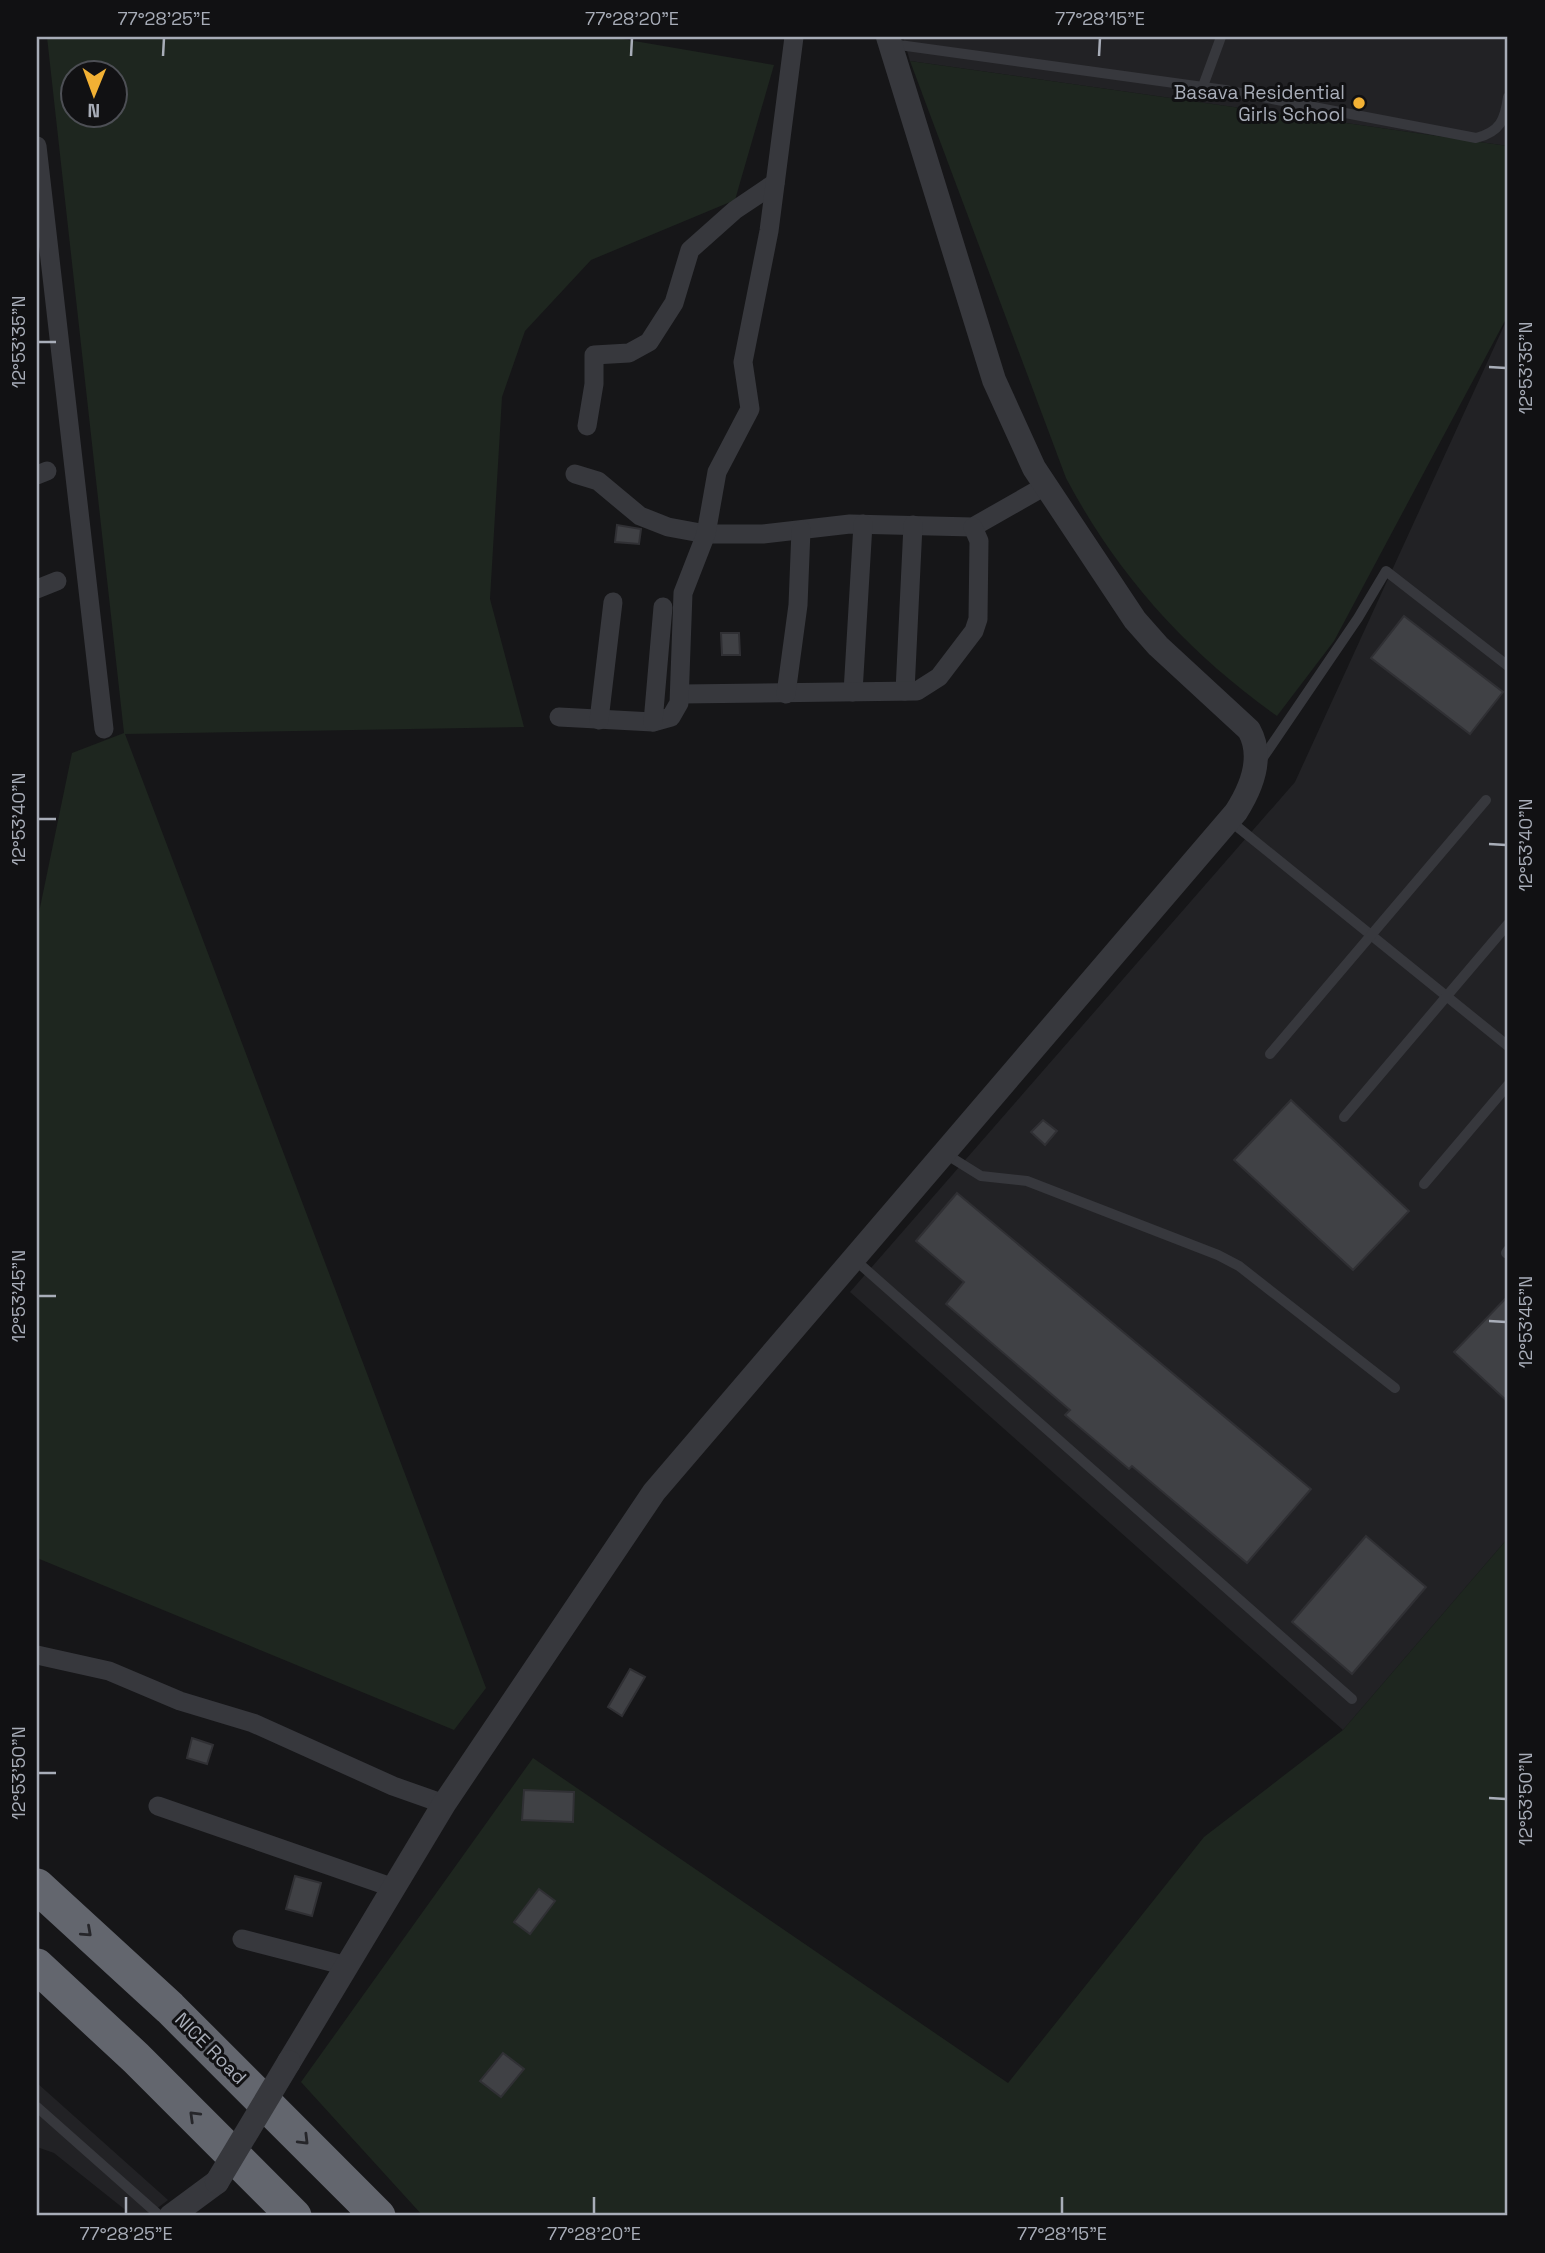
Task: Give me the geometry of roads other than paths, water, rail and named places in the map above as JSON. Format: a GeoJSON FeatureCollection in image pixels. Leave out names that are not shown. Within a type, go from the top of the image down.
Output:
{"type":"FeatureCollection","features":[{"type":"Feature","properties":{"kind":"highway","name":"NICE Road"},"geometry":{"type":"LineString","coordinates":[[37,1886],[170,2008],[378,2216]]}},
{"type":"Feature","properties":{"kind":"highway"},"geometry":{"type":"LineString","coordinates":[[37,1966],[145,2067],[294,2216]]}},
{"type":"Feature","properties":{"kind":"street"},"geometry":{"type":"LineString","coordinates":[[559,718],[653,722],[671,717],[681,694],[683,593],[706,534],[718,472],[750,409],[743,362],[769,231],[794,37]]}},
{"type":"Feature","properties":{"kind":"street"},"geometry":{"type":"LineString","coordinates":[[171,2216],[217,2182],[444,1804],[654,1492],[1247,796],[1255,769],[1256,742],[1249,730],[1147,634],[1045,486],[1023,446],[994,380],[889,40]]}},
{"type":"Feature","properties":{"kind":"street"},"geometry":{"type":"LineString","coordinates":[[37,158],[44,284],[104,729]]}},
{"type":"Feature","properties":{"kind":"street"},"geometry":{"type":"LineString","coordinates":[[587,426],[594,384],[594,355],[629,353],[649,342],[674,303],[690,250],[735,210],[775,183]]}},
{"type":"Feature","properties":{"kind":"street"},"geometry":{"type":"LineString","coordinates":[[575,474],[598,481],[639,516],[668,527],[706,534],[763,534],[863,524],[973,527],[1045,486]]}},
{"type":"Feature","properties":{"kind":"street"},"geometry":{"type":"LineString","coordinates":[[853,692],[863,524]]}},
{"type":"Feature","properties":{"kind":"street"},"geometry":{"type":"LineString","coordinates":[[905,691],[913,525]]}},
{"type":"Feature","properties":{"kind":"street"},"geometry":{"type":"LineString","coordinates":[[681,694],[917,691],[930,685],[964,648],[978,619],[979,541],[973,527]]}},
{"type":"Feature","properties":{"kind":"street"},"geometry":{"type":"LineString","coordinates":[[786,694],[798,604],[801,530]]}},
{"type":"Feature","properties":{"kind":"street"},"geometry":{"type":"LineString","coordinates":[[37,589],[57,581]]}},
{"type":"Feature","properties":{"kind":"street"},"geometry":{"type":"LineString","coordinates":[[598,720],[613,602]]}},
{"type":"Feature","properties":{"kind":"street"},"geometry":{"type":"LineString","coordinates":[[653,722],[663,607]]}},
{"type":"Feature","properties":{"kind":"street"},"geometry":{"type":"LineString","coordinates":[[37,1656],[109,1671],[180,1701],[253,1723],[393,1786],[444,1804]]}},
{"type":"Feature","properties":{"kind":"street"},"geometry":{"type":"LineString","coordinates":[[158,1806],[394,1888]]}},
{"type":"Feature","properties":{"kind":"street"},"geometry":{"type":"LineString","coordinates":[[242,1939],[347,1966]]}},
{"type":"Feature","properties":{"kind":"lane"},"geometry":{"type":"LineString","coordinates":[[1203,86],[1221,37]]}},
{"type":"Feature","properties":{"kind":"lane"},"geometry":{"type":"LineString","coordinates":[[889,40],[1203,86],[1476,138],[1498,129],[1504,120],[1508,97]]}},
{"type":"Feature","properties":{"kind":"lane"},"geometry":{"type":"LineString","coordinates":[[1255,769],[1295,714],[1386,571],[1508,666]]}},
{"type":"Feature","properties":{"kind":"lane"},"geometry":{"type":"LineString","coordinates":[[1270,1054],[1486,800]]}},
{"type":"Feature","properties":{"kind":"lane"},"geometry":{"type":"LineString","coordinates":[[1229,820],[1508,1046]]}},
{"type":"Feature","properties":{"kind":"lane"},"geometry":{"type":"LineString","coordinates":[[1344,1117],[1508,925]]}},
{"type":"Feature","properties":{"kind":"lane"},"geometry":{"type":"LineString","coordinates":[[1424,1184],[1508,1084]]}},
{"type":"Feature","properties":{"kind":"lane"},"geometry":{"type":"LineString","coordinates":[[944,1153],[981,1176],[1027,1181],[1218,1255],[1239,1266],[1395,1388]]}},
{"type":"Feature","properties":{"kind":"lane"},"geometry":{"type":"LineString","coordinates":[[854,1258],[1352,1699]]}},
{"type":"Feature","properties":{"kind":"lane"},"geometry":{"type":"LineString","coordinates":[[37,2107],[160,2216]]}},
{"type":"Feature","properties":{"kind":"place","name":"Basava Residential Girls School"},"geometry":{"type":"Point","coordinates":[1359,103]}}]}
